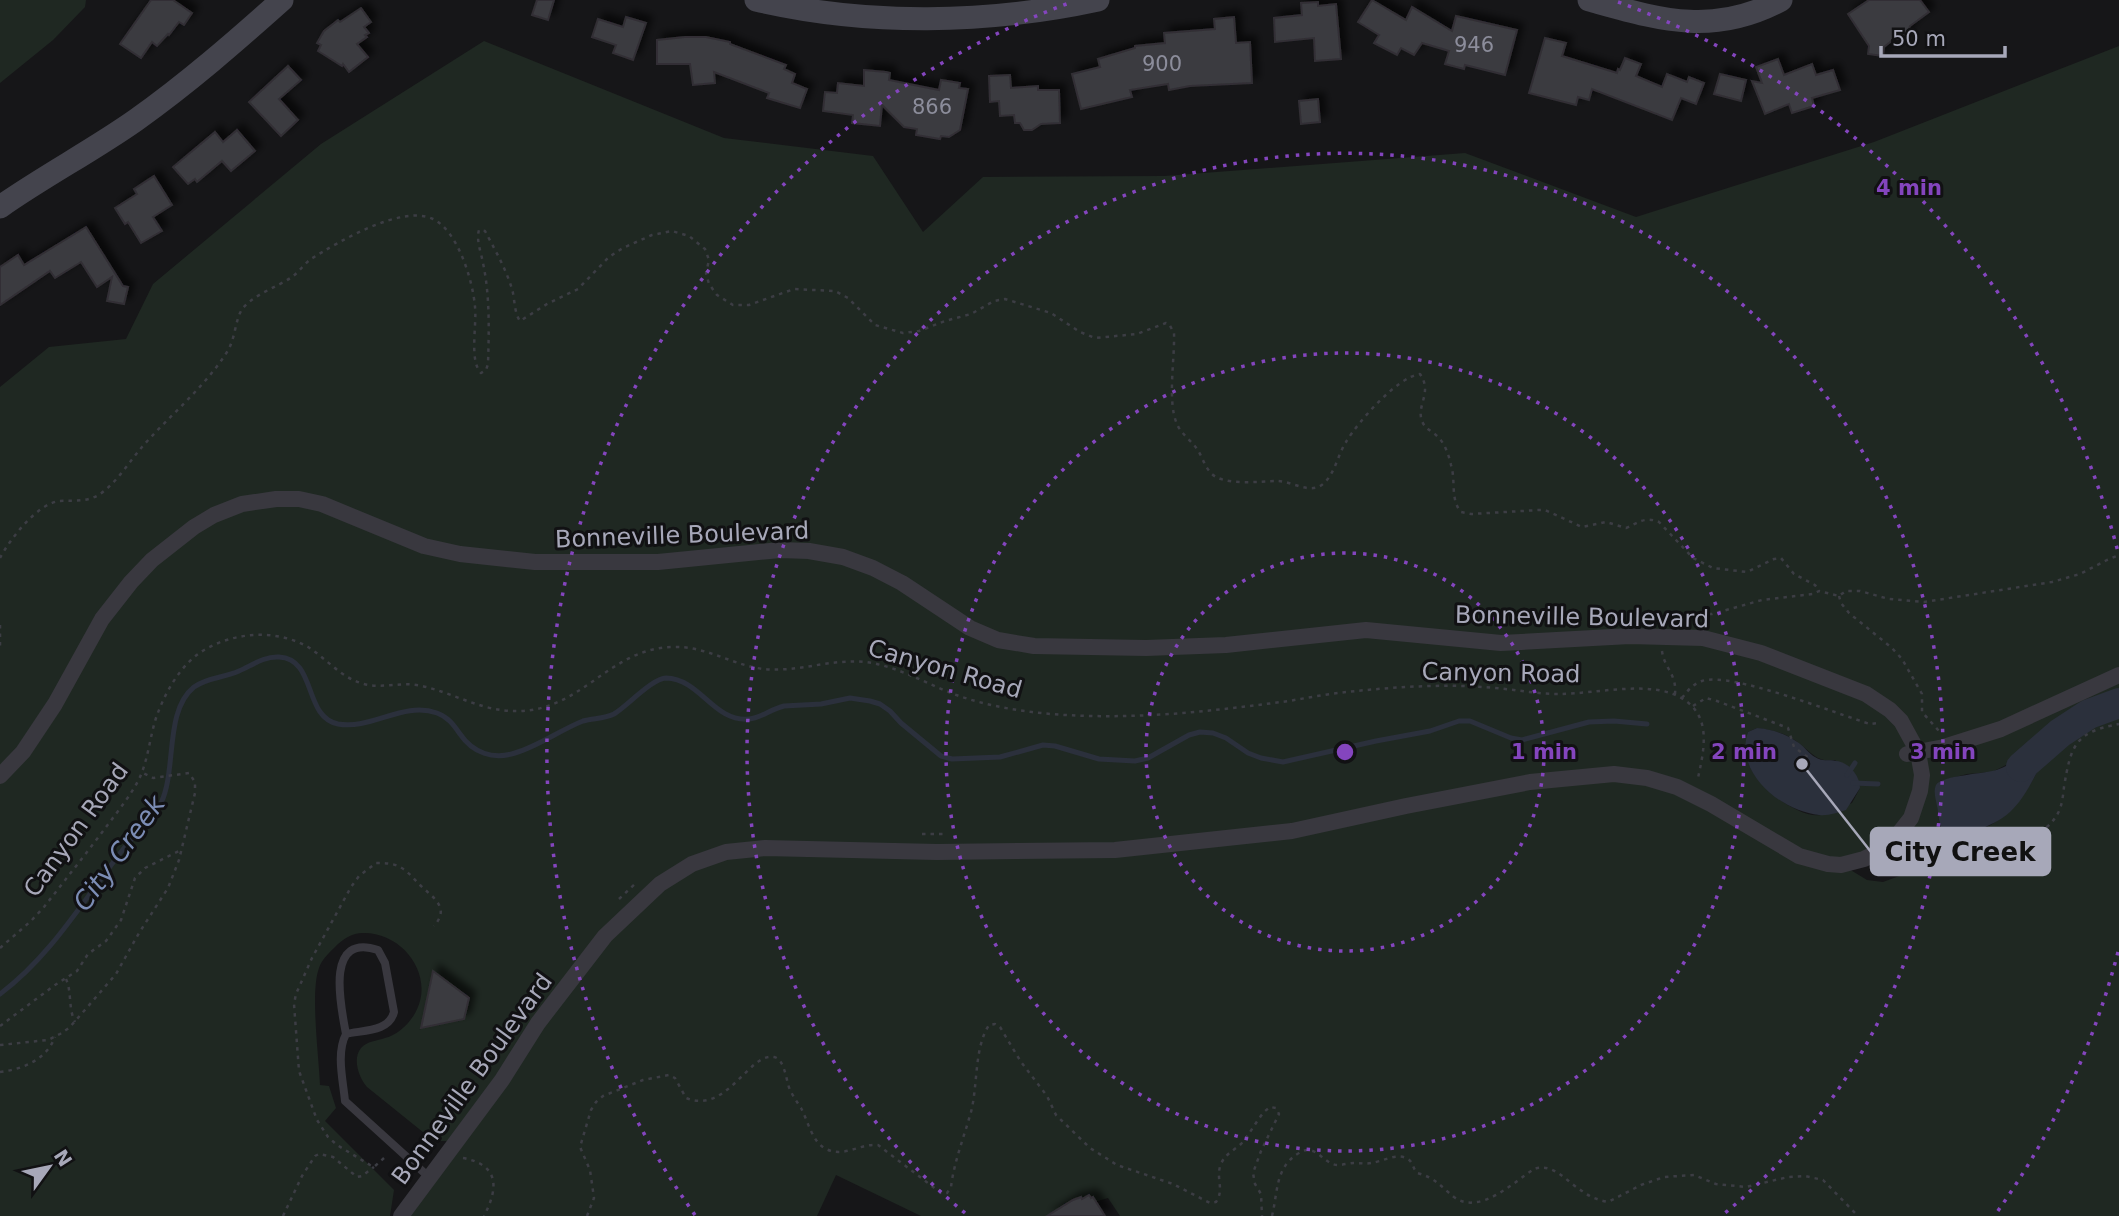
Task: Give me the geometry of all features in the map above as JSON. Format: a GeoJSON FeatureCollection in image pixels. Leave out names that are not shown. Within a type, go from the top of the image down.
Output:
{"type":"FeatureCollection","features":[{"type":"Feature","properties":{"kind":"street"},"geometry":{"type":"LineString","coordinates":[[0,207],[169,96],[282,0]]}},
{"type":"Feature","properties":{"kind":"street"},"geometry":{"type":"LineString","coordinates":[[756,0],[809,10],[905,18],[998,16],[1083,2]]}},
{"type":"Feature","properties":{"kind":"street"},"geometry":{"type":"LineString","coordinates":[[1589,0],[1679,22],[1701,22],[1749,13],[1781,0]]}},
{"type":"Feature","properties":{"kind":"street","name":"Bonneville Boulevard"},"geometry":{"type":"LineString","coordinates":[[0,776],[23,752],[55,704],[102,619],[152,560],[214,515],[242,504],[276,499],[299,499],[331,507],[424,546],[460,554],[535,562],[658,562],[780,550],[809,551],[842,557],[873,568],[902,583],[970,628],[998,640],[1034,646],[1146,648],[1226,645],[1366,629],[1502,643],[1630,636],[1703,638],[1761,653],[1866,694],[1901,721],[1922,775],[1917,805],[1904,829],[1878,852],[1841,865],[1798,856],[1692,794],[1663,782],[1614,774],[1530,782],[1292,831],[1115,850],[937,852],[765,848],[726,852],[692,864],[660,884],[605,936],[538,1023],[502,1080],[401,1216]]}},
{"type":"Feature","properties":{"kind":"street"},"geometry":{"type":"LineString","coordinates":[[1912,753],[1944,747],[2001,729],[2119,675]]}},
{"type":"Feature","properties":{"kind":"lane"},"geometry":{"type":"LineString","coordinates":[[346,1034],[384,1027],[394,1012],[385,963],[381,952],[374,948],[357,949],[342,961],[338,978],[346,1034],[341,1043],[345,1101],[430,1178]]}},
{"type":"Feature","properties":{"kind":"path"},"geometry":{"type":"LineString","coordinates":[[0,558],[22,527],[45,507],[57,502],[87,500],[104,492],[225,356],[232,343],[239,316],[246,305],[289,278],[309,261],[343,242],[393,218],[416,215],[436,220],[457,244],[474,300],[474,362],[481,373],[486,370],[488,364],[488,307],[478,237],[480,230],[485,231],[500,260],[512,289],[516,316],[520,321],[578,289],[609,257],[623,248],[652,235],[672,231],[689,236],[705,249],[709,260],[706,273],[709,284],[716,295],[733,305],[749,305],[794,289],[835,291],[848,298],[875,325],[903,333],[919,331],[971,314],[994,301],[1005,299],[1051,313],[1080,332],[1095,338],[1137,334],[1169,324],[1174,333],[1173,405],[1177,424],[1196,446],[1210,472],[1225,480],[1252,483],[1284,481],[1312,488],[1323,485],[1346,442],[1359,425],[1400,383],[1420,374],[1426,388],[1421,418],[1427,429],[1438,436],[1445,447],[1453,473],[1455,505],[1461,512],[1471,514],[1545,510],[1582,527],[1606,522],[1626,528],[1645,519],[1654,520],[1693,558],[1707,566],[1747,572],[1781,558],[1794,574],[1815,585],[1819,591]]}},
{"type":"Feature","properties":{"kind":"path"},"geometry":{"type":"LineString","coordinates":[[1675,622],[1685,614],[1703,615],[1762,600],[1819,591],[1839,596],[1860,590],[1889,599],[1924,602],[2052,582],[2080,574],[2119,555]]}},
{"type":"Feature","properties":{"kind":"path"},"geometry":{"type":"LineString","coordinates":[[1839,596],[1849,613],[1902,659],[1922,694],[1925,716],[1937,729],[1944,747]]}},
{"type":"Feature","properties":{"kind":"path"},"geometry":{"type":"LineString","coordinates":[[0,625],[0,650]]}},
{"type":"Feature","properties":{"kind":"path","name":"Canyon Road"},"geometry":{"type":"LineString","coordinates":[[0,948],[44,907],[122,806],[142,772],[158,713],[172,684],[185,667],[199,653],[219,643],[261,635],[285,637],[306,646],[349,678],[368,685],[423,686],[485,706],[514,711],[537,709],[561,702],[639,653],[659,647],[679,646],[699,648],[744,665],[763,669],[797,669],[843,660],[872,663],[985,704],[1087,715],[1120,716],[1214,710],[1353,691],[1423,687],[1480,687],[1562,694],[1648,689],[1675,694],[1693,706]]}},
{"type":"Feature","properties":{"kind":"path"},"geometry":{"type":"LineString","coordinates":[[1662,648],[1662,657],[1673,675],[1675,694]]}},
{"type":"Feature","properties":{"kind":"path"},"geometry":{"type":"LineString","coordinates":[[1682,698],[1702,681],[1720,680],[1773,692],[1870,724],[1879,723]]}},
{"type":"Feature","properties":{"kind":"path"},"geometry":{"type":"LineString","coordinates":[[1692,794],[1702,758],[1704,736],[1702,722],[1693,706],[1706,698],[1788,728],[1794,747],[1809,758]]}},
{"type":"Feature","properties":{"kind":"path"},"geometry":{"type":"LineString","coordinates":[[1878,852],[1897,862],[1930,863],[2024,841],[2038,834],[2059,812],[2076,743],[2091,732],[2119,724]]}},
{"type":"Feature","properties":{"kind":"path"},"geometry":{"type":"LineString","coordinates":[[0,1072],[29,1065],[48,1049],[55,1037],[75,1021],[122,965],[168,888],[181,850],[195,793],[195,782],[189,773],[150,777],[142,772]]}},
{"type":"Feature","properties":{"kind":"path"},"geometry":{"type":"LineString","coordinates":[[0,1026],[77,971],[88,954],[111,936],[124,913],[132,882],[138,873],[181,850]]}},
{"type":"Feature","properties":{"kind":"path"},"geometry":{"type":"LineString","coordinates":[[66,979],[75,1021]]}},
{"type":"Feature","properties":{"kind":"path"},"geometry":{"type":"LineString","coordinates":[[587,1216],[594,1198],[590,1170],[580,1147],[596,1102],[603,1096],[643,1080],[669,1075],[675,1078],[686,1098],[702,1100],[727,1090],[736,1084],[751,1066],[772,1057],[781,1062],[789,1089],[823,1148],[848,1152],[878,1145],[941,1193],[947,1193],[951,1187],[976,1089],[981,1040],[989,1025],[995,1024],[1000,1027],[1021,1062],[1038,1083],[1056,1115],[1090,1148],[1117,1165],[1161,1180],[1210,1203],[1216,1202],[1222,1188],[1219,1170],[1224,1157],[1242,1143],[1265,1111],[1270,1107],[1276,1108],[1279,1114],[1253,1173],[1261,1194],[1262,1216]]}},
{"type":"Feature","properties":{"kind":"path"},"geometry":{"type":"LineString","coordinates":[[0,1045],[55,1037]]}},
{"type":"Feature","properties":{"kind":"path"},"geometry":{"type":"LineString","coordinates":[[1272,1216],[1276,1189],[1284,1167],[1296,1155],[1306,1150],[1317,1152],[1329,1163],[1338,1165],[1406,1158],[1417,1173],[1434,1179],[1456,1198],[1473,1202],[1485,1200],[1541,1167],[1559,1174],[1588,1195],[1608,1202],[1641,1185],[1674,1176],[1694,1175],[1716,1184],[1736,1187],[1788,1177],[1814,1176],[1827,1183],[1858,1216]]}},
{"type":"Feature","properties":{"kind":"path"},"geometry":{"type":"LineString","coordinates":[[283,1216],[315,1156],[319,1154],[333,1157],[358,1177],[374,1167]]}},
{"type":"Feature","properties":{"kind":"path"},"geometry":{"type":"LineString","coordinates":[[461,1157],[482,1163],[493,1180],[493,1192],[484,1216]]}},
{"type":"Feature","properties":{"kind":"shaded area"},"geometry":{"type":"Polygon","coordinates":[[[0,0],[86,0],[85,7],[53,40],[0,83],[0,0]]]}},
{"type":"Feature","properties":{"kind":"shaded area"},"geometry":{"type":"Polygon","coordinates":[[[484,41],[724,138],[873,156],[923,232],[983,177],[1164,176],[1465,153],[1636,217],[1874,142],[2119,46],[2119,1216],[1120,1216],[1108,1198],[1046,1216],[921,1216],[836,1175],[817,1216],[401,1216],[455,1141],[434,1141],[367,1087],[361,1079],[357,1063],[358,1052],[363,1046],[394,1035],[405,1026],[420,1001],[422,986],[419,973],[403,949],[392,940],[363,933],[351,935],[341,941],[326,956],[319,968],[315,1008],[320,1085],[329,1086],[336,1108],[325,1121],[394,1190],[390,1216],[0,1216],[0,387],[49,347],[126,339],[153,284],[321,144],[484,41]],[[1757,728],[1748,732],[1748,760],[1756,777],[1781,801],[1812,815],[1829,813],[1852,803],[1860,788],[1835,760],[1820,759],[1790,738],[1757,728]],[[2052,742],[1992,772],[1967,774],[1940,781],[1937,803],[1940,829],[1956,839],[1992,824],[2006,814],[2035,776],[2052,742]],[[1907,825],[1849,869],[1867,880],[1883,882],[1902,875],[1935,869],[1927,843],[1907,825]]]}},
{"type":"Feature","properties":{"kind":"water"},"geometry":{"type":"Polygon","coordinates":[[[1757,728],[1789,737],[1818,759],[1841,762],[1853,770],[1860,788],[1846,810],[1826,815],[1804,812],[1776,798],[1764,787],[1754,775],[1745,747],[1748,732],[1757,728]]]}},
{"type":"Feature","properties":{"kind":"water"},"geometry":{"type":"Polygon","coordinates":[[[2052,741],[2028,788],[2010,812],[1994,823],[1969,834],[1957,838],[1945,837],[1940,826],[1936,785],[1946,779],[1999,769],[2035,746],[2052,741]]]}},
{"type":"Feature","properties":{"kind":"building"},"geometry":{"type":"Polygon","coordinates":[[[151,0],[173,0],[192,13],[184,25],[179,22],[157,46],[152,42],[141,58],[120,44],[151,0]]]}},
{"type":"Feature","properties":{"kind":"building"},"geometry":{"type":"Polygon","coordinates":[[[537,0],[554,0],[548,20],[532,15],[537,0]]]}},
{"type":"Feature","properties":{"kind":"building"},"geometry":{"type":"Polygon","coordinates":[[[1372,0],[1406,20],[1412,7],[1452,31],[1456,16],[1517,30],[1505,75],[1465,65],[1464,69],[1445,64],[1449,51],[1422,43],[1414,55],[1401,48],[1397,55],[1374,43],[1379,35],[1358,22],[1372,0]]]}},
{"type":"Feature","properties":{"kind":"building"},"geometry":{"type":"Polygon","coordinates":[[[1869,0],[1920,0],[1929,12],[1910,26],[1908,32],[1899,39],[1894,39],[1884,47],[1883,56],[1868,54],[1869,46],[1848,14],[1869,0]]]}},
{"type":"Feature","properties":{"kind":"building"},"geometry":{"type":"Polygon","coordinates":[[[1318,2],[1318,6],[1336,4],[1341,59],[1315,61],[1314,38],[1275,42],[1274,18],[1302,15],[1301,3],[1318,2]]]}},
{"type":"Feature","properties":{"kind":"building"},"geometry":{"type":"Polygon","coordinates":[[[361,8],[371,22],[364,27],[369,33],[365,35],[367,37],[357,44],[368,57],[349,72],[343,64],[342,66],[318,51],[321,45],[317,43],[324,31],[361,8]]]}},
{"type":"Feature","properties":{"kind":"building"},"geometry":{"type":"Polygon","coordinates":[[[626,17],[646,23],[633,60],[613,53],[616,45],[592,37],[598,19],[623,27],[626,17]]]}},
{"type":"Feature","properties":{"kind":"building"},"geometry":{"type":"Polygon","coordinates":[[[1234,17],[1236,43],[1250,42],[1252,83],[1190,86],[1169,90],[1168,84],[1130,90],[1132,97],[1081,109],[1072,74],[1100,67],[1098,59],[1135,46],[1165,43],[1164,33],[1215,29],[1214,19],[1234,17]]]}},
{"type":"Feature","properties":{"kind":"building"},"geometry":{"type":"Polygon","coordinates":[[[706,37],[730,42],[786,65],[784,69],[795,74],[792,83],[807,89],[800,108],[767,98],[769,93],[714,72],[715,83],[693,85],[690,64],[657,64],[657,40],[706,37]]]}},
{"type":"Feature","properties":{"kind":"building"},"geometry":{"type":"Polygon","coordinates":[[[1545,38],[1566,43],[1562,56],[1617,73],[1625,58],[1641,64],[1636,76],[1662,87],[1667,74],[1687,82],[1689,77],[1704,83],[1696,104],[1681,98],[1672,120],[1592,89],[1589,100],[1578,97],[1576,105],[1529,93],[1545,38]]]}},
{"type":"Feature","properties":{"kind":"building"},"geometry":{"type":"Polygon","coordinates":[[[1778,59],[1784,75],[1812,64],[1816,75],[1833,70],[1840,90],[1812,98],[1814,106],[1792,113],[1789,104],[1765,114],[1752,81],[1762,83],[1756,67],[1778,59]]]}},
{"type":"Feature","properties":{"kind":"building"},"geometry":{"type":"Polygon","coordinates":[[[288,66],[301,80],[279,99],[298,120],[281,136],[249,102],[288,66]]]}},
{"type":"Feature","properties":{"kind":"building"},"geometry":{"type":"Polygon","coordinates":[[[864,70],[890,73],[889,80],[939,90],[941,80],[960,83],[959,88],[968,89],[960,130],[949,137],[941,136],[940,139],[916,135],[917,129],[904,127],[882,105],[880,126],[852,123],[853,115],[823,111],[825,92],[837,93],[838,83],[864,86],[864,70]]]}},
{"type":"Feature","properties":{"kind":"building"},"geometry":{"type":"Polygon","coordinates":[[[1720,74],[1746,80],[1741,101],[1714,94],[1720,74]]]}},
{"type":"Feature","properties":{"kind":"building"},"geometry":{"type":"Polygon","coordinates":[[[1010,75],[1011,88],[1038,86],[1038,90],[1059,90],[1060,123],[1041,124],[1032,130],[1024,130],[1020,123],[1015,123],[1014,115],[1000,116],[999,101],[990,102],[989,76],[1010,75]]]}},
{"type":"Feature","properties":{"kind":"building"},"geometry":{"type":"Polygon","coordinates":[[[1318,99],[1320,122],[1301,124],[1299,101],[1318,99]]]}},
{"type":"Feature","properties":{"kind":"building"},"geometry":{"type":"Polygon","coordinates":[[[237,130],[255,151],[231,171],[222,161],[197,182],[195,179],[188,184],[173,167],[215,132],[223,142],[237,130]]]}},
{"type":"Feature","properties":{"kind":"building"},"geometry":{"type":"Polygon","coordinates":[[[154,176],[172,205],[153,217],[162,231],[141,243],[115,208],[137,194],[134,189],[154,176]]]}},
{"type":"Feature","properties":{"kind":"building"},"geometry":{"type":"Polygon","coordinates":[[[86,227],[123,286],[128,287],[124,304],[107,301],[112,277],[97,287],[81,262],[55,278],[50,271],[0,305],[0,267],[18,255],[24,265],[86,227]]]}},
{"type":"Feature","properties":{"kind":"building"},"geometry":{"type":"Polygon","coordinates":[[[433,971],[469,998],[464,1019],[421,1028],[433,971]]]}},
{"type":"Feature","properties":{"kind":"building"},"geometry":{"type":"Polygon","coordinates":[[[1089,1195],[1105,1216],[1047,1216],[1073,1200],[1089,1195]]]}},
{"type":"Feature","properties":{"kind":"waterway","name":"City Creek"},"geometry":{"type":"LineString","coordinates":[[0,994],[50,946],[121,852],[157,810],[166,790],[178,711],[185,698],[199,684],[273,657],[291,660],[299,667],[319,711],[338,724],[351,725],[412,710],[424,710],[447,719],[465,741],[477,750],[499,756],[524,750],[583,721],[614,714],[647,687],[666,678],[689,685],[716,708],[737,718],[753,718],[784,706],[821,704],[850,698],[870,701],[890,711],[941,756],[952,759],[1000,757],[1043,745],[1099,759],[1135,761],[1148,758],[1189,735],[1200,732],[1226,738],[1248,753],[1261,758],[1283,762],[1430,731],[1459,721],[1470,721],[1522,740],[1589,722],[1647,724]]}},
{"type":"Feature","properties":{"kind":"waterway","name":"City Creek"},"geometry":{"type":"LineString","coordinates":[[2021,767],[2060,733],[2089,714],[2119,703]]}},
{"type":"Feature","properties":{"kind":"waterway"},"geometry":{"type":"LineString","coordinates":[[1847,775],[1855,763]]}},
{"type":"Feature","properties":{"kind":"waterway","name":"City Creek"},"geometry":{"type":"LineString","coordinates":[[1853,783],[1878,784]]}},
{"type":"Feature","properties":{"kind":"place","name":"City Creek"},"geometry":{"type":"Point","coordinates":[1802,764]}}]}
